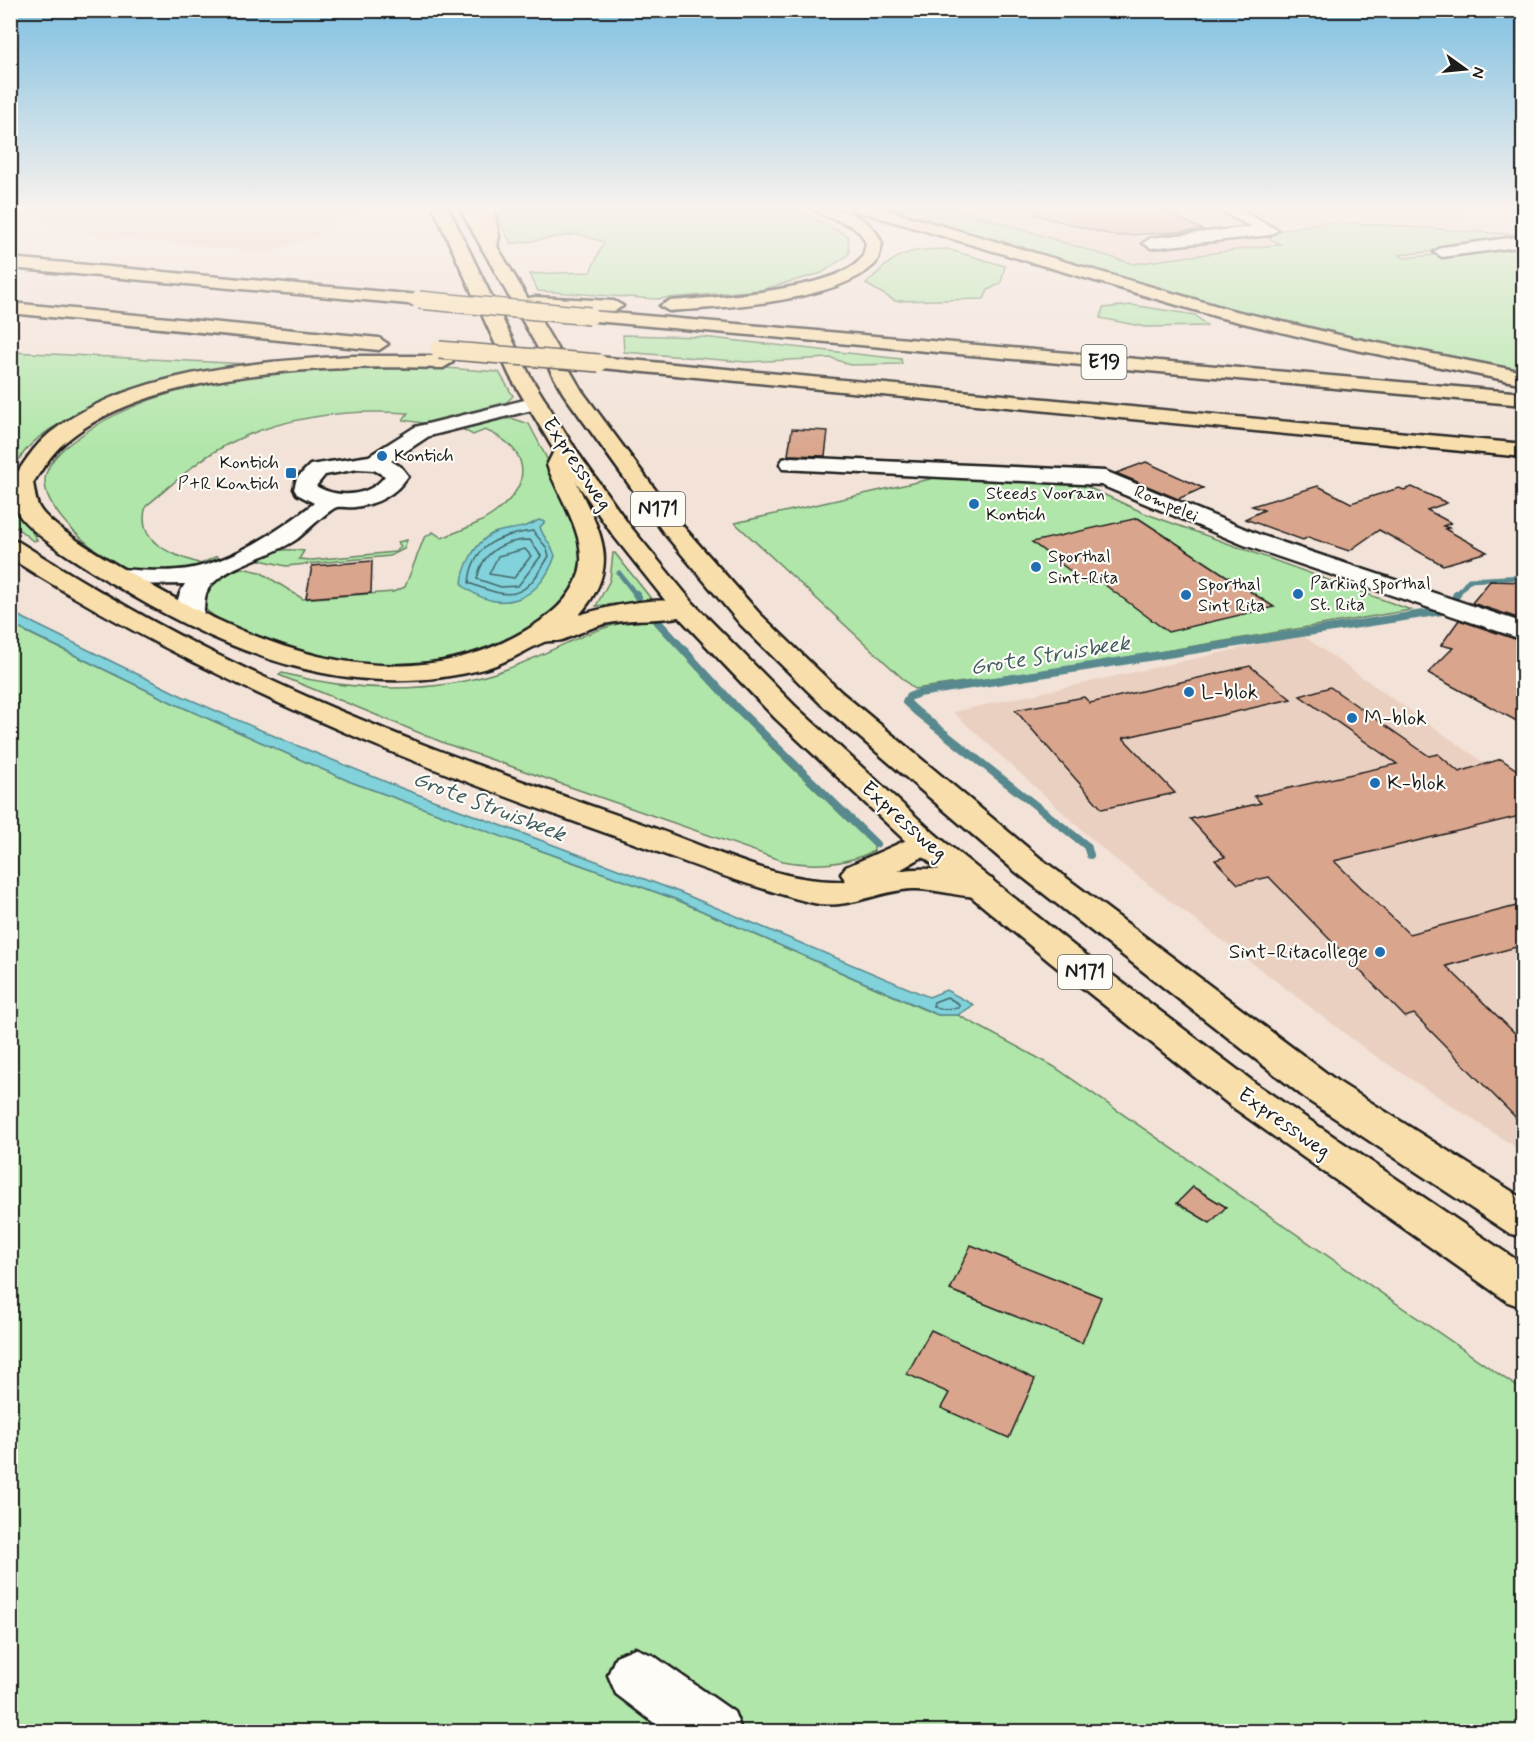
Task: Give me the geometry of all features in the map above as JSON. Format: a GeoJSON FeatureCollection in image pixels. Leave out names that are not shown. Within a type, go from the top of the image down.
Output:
{"type":"FeatureCollection","features":[{"type":"Feature","properties":{"kind":"highway","name":"E19"},"geometry":{"type":"LineString","coordinates":[[290,288],[496,307],[587,310],[1524,399]]}},
{"type":"Feature","properties":{"kind":"highway","name":"Expressweg"},"geometry":{"type":"LineString","coordinates":[[478,288],[520,376],[565,450],[621,530],[685,609],[785,712],[925,842],[980,888],[1245,1096],[1524,1289]]}},
{"type":"Feature","properties":{"kind":"highway","name":"Expressweg"},"geometry":{"type":"LineString","coordinates":[[513,288],[573,393],[672,528],[750,619],[831,698],[964,813],[1323,1091],[1524,1221]]}},
{"type":"Feature","properties":{"kind":"highway"},"geometry":{"type":"LineString","coordinates":[[587,310],[752,299],[805,288]]}},
{"type":"Feature","properties":{"kind":"highway"},"geometry":{"type":"LineString","coordinates":[[1135,288],[1342,343],[1524,378]]}},
{"type":"Feature","properties":{"kind":"highway"},"geometry":{"type":"LineString","coordinates":[[10,308],[441,356]]}},
{"type":"Feature","properties":{"kind":"highway"},"geometry":{"type":"LineString","coordinates":[[441,356],[347,362],[232,374],[130,399],[93,415],[59,436],[35,461],[22,483],[29,511],[71,545],[118,577],[263,650],[297,660],[372,672],[412,672],[489,659],[583,620],[616,612],[685,609],[750,619]]}},
{"type":"Feature","properties":{"kind":"highway","name":"E19"},"geometry":{"type":"LineString","coordinates":[[441,356],[541,369],[599,363],[1524,451]]}},
{"type":"Feature","properties":{"kind":"highway"},"geometry":{"type":"LineString","coordinates":[[537,403],[573,393]]}},
{"type":"Feature","properties":{"kind":"highway"},"geometry":{"type":"LineString","coordinates":[[528,643],[575,604],[585,591],[592,568],[590,542],[558,465],[565,450]]}},
{"type":"Feature","properties":{"kind":"highway"},"geometry":{"type":"LineString","coordinates":[[10,547],[96,601],[164,637],[328,714],[532,796],[779,881],[828,894],[913,878],[980,888]]}},
{"type":"Feature","properties":{"kind":"highway"},"geometry":{"type":"LineString","coordinates":[[779,881],[812,882],[861,874],[890,862],[925,842],[964,813]]}},
{"type":"Feature","properties":{"kind":"street"},"geometry":{"type":"LineString","coordinates":[[374,462],[423,431],[537,403]]}},
{"type":"Feature","properties":{"kind":"street"},"geometry":{"type":"LineString","coordinates":[[374,462],[392,469],[397,476],[392,486],[369,497],[331,500],[312,495],[305,489],[309,476],[343,463],[374,462]]}},
{"type":"Feature","properties":{"kind":"street","name":"Rompelei"},"geometry":{"type":"LineString","coordinates":[[791,464],[1105,478],[1252,540],[1524,632]]}},
{"type":"Feature","properties":{"kind":"street"},"geometry":{"type":"LineString","coordinates":[[118,577],[178,578],[215,570],[271,544],[309,520],[331,500]]}},
{"type":"Feature","properties":{"kind":"street"},"geometry":{"type":"LineString","coordinates":[[192,616],[189,604],[191,593],[215,570]]}},
{"type":"Feature","properties":{"kind":"street"},"geometry":{"type":"LineString","coordinates":[[635,1675],[714,1731]]}},
{"type":"Feature","properties":{"kind":"shaded area","name":"Sint-Ritacollege"},"geometry":{"type":"Polygon","coordinates":[[[1302,635],[1523,790],[1523,1152],[1368,1051],[1106,852],[953,712],[1302,635]]]}},
{"type":"Feature","properties":{"kind":"green space"},"geometry":{"type":"Polygon","coordinates":[[[537,288],[766,288],[656,299],[538,291],[537,288]]]}},
{"type":"Feature","properties":{"kind":"green space"},"geometry":{"type":"Polygon","coordinates":[[[873,288],[991,288],[984,299],[895,301],[873,288]]]}},
{"type":"Feature","properties":{"kind":"green space"},"geometry":{"type":"Polygon","coordinates":[[[1158,288],[1523,288],[1523,370],[1397,348],[1258,317],[1158,288]]]}},
{"type":"Feature","properties":{"kind":"green space"},"geometry":{"type":"Polygon","coordinates":[[[1132,305],[1195,315],[1207,326],[1145,327],[1100,318],[1103,308],[1132,305]]]}},
{"type":"Feature","properties":{"kind":"green space"},"geometry":{"type":"Polygon","coordinates":[[[623,335],[702,337],[901,359],[902,364],[850,365],[832,358],[747,362],[624,352],[623,335]]]}},
{"type":"Feature","properties":{"kind":"green space"},"geometry":{"type":"Polygon","coordinates":[[[11,352],[247,364],[231,371],[122,399],[64,421],[40,436],[22,455],[11,478],[11,352]]]}},
{"type":"Feature","properties":{"kind":"green space"},"geometry":{"type":"Polygon","coordinates":[[[353,367],[432,367],[499,372],[513,396],[503,406],[429,424],[403,420],[408,413],[384,412],[335,414],[287,422],[263,429],[219,449],[191,468],[146,506],[144,519],[146,529],[158,545],[178,556],[201,564],[217,556],[219,560],[189,570],[151,573],[131,570],[119,565],[89,545],[61,517],[51,502],[46,488],[46,474],[55,457],[74,440],[108,418],[175,392],[210,384],[247,377],[353,367]]]}},
{"type":"Feature","properties":{"kind":"green space"},"geometry":{"type":"Polygon","coordinates":[[[491,418],[514,419],[529,424],[577,526],[583,554],[578,580],[566,602],[547,620],[525,633],[490,648],[455,658],[420,663],[384,664],[349,662],[314,655],[279,644],[221,620],[210,614],[202,605],[203,591],[222,574],[242,568],[260,572],[303,599],[393,592],[405,587],[424,538],[433,532],[442,538],[484,520],[509,500],[517,488],[521,477],[521,466],[518,456],[510,446],[485,430],[473,435],[460,428],[491,418]]]}},
{"type":"Feature","properties":{"kind":"green space","name":"Sporthal Sint-Rita"},"geometry":{"type":"Polygon","coordinates":[[[948,475],[1079,483],[1144,513],[1411,610],[1050,670],[914,689],[735,523],[948,475]]]}},
{"type":"Feature","properties":{"kind":"green space"},"geometry":{"type":"Polygon","coordinates":[[[10,485],[14,503],[37,540],[33,541],[11,523],[10,485]]]}},
{"type":"Feature","properties":{"kind":"green space"},"geometry":{"type":"Polygon","coordinates":[[[407,540],[404,549],[390,556],[286,566],[260,560],[268,553],[286,550],[304,551],[299,559],[312,560],[395,552],[401,547],[398,542],[407,540]]]}},
{"type":"Feature","properties":{"kind":"green space"},"geometry":{"type":"Polygon","coordinates":[[[613,553],[652,600],[596,606],[610,580],[613,553]]]}},
{"type":"Feature","properties":{"kind":"green space"},"geometry":{"type":"Polygon","coordinates":[[[632,621],[653,621],[773,749],[874,846],[874,851],[830,864],[783,861],[444,743],[279,675],[282,673],[365,687],[422,687],[450,684],[504,670],[582,636],[632,621]]]}},
{"type":"Feature","properties":{"kind":"green space"},"geometry":{"type":"Polygon","coordinates":[[[10,624],[173,703],[351,782],[675,899],[938,1015],[958,1015],[1053,1066],[1523,1391],[1523,1731],[11,1731],[10,624]]]}},
{"type":"Feature","properties":{"kind":"water"},"geometry":{"type":"Polygon","coordinates":[[[539,520],[545,522],[540,527],[555,556],[539,584],[529,593],[517,599],[490,600],[462,585],[470,557],[488,536],[503,530],[520,528],[539,520]]]}},
{"type":"Feature","properties":{"kind":"water"},"geometry":{"type":"Polygon","coordinates":[[[11,612],[182,696],[401,788],[679,892],[929,997],[946,990],[974,1005],[958,1015],[938,1015],[675,899],[351,782],[173,703],[11,624],[11,612]]]}},
{"type":"Feature","properties":{"kind":"building"},"geometry":{"type":"Polygon","coordinates":[[[792,429],[828,431],[825,456],[788,455],[792,429]]]}},
{"type":"Feature","properties":{"kind":"building"},"geometry":{"type":"Polygon","coordinates":[[[1146,462],[1203,488],[1178,499],[1116,473],[1146,462]]]}},
{"type":"Feature","properties":{"kind":"building"},"geometry":{"type":"Polygon","coordinates":[[[1318,486],[1351,503],[1399,488],[1404,490],[1412,487],[1447,503],[1427,510],[1451,523],[1443,526],[1449,528],[1445,529],[1487,552],[1443,565],[1379,530],[1349,551],[1308,537],[1303,540],[1245,519],[1264,510],[1252,506],[1318,486]]]}},
{"type":"Feature","properties":{"kind":"building"},"geometry":{"type":"Polygon","coordinates":[[[1138,518],[1274,607],[1168,632],[1101,582],[1089,585],[1032,542],[1138,518]]]}},
{"type":"Feature","properties":{"kind":"building"},"geometry":{"type":"Polygon","coordinates":[[[372,561],[371,593],[306,598],[312,566],[372,561]]]}},
{"type":"Feature","properties":{"kind":"building"},"geometry":{"type":"Polygon","coordinates":[[[1490,581],[1524,582],[1524,620],[1472,603],[1490,581]]]}},
{"type":"Feature","properties":{"kind":"building"},"geometry":{"type":"Polygon","coordinates":[[[1459,620],[1524,642],[1524,725],[1428,673],[1453,648],[1441,645],[1459,620]]]}},
{"type":"Feature","properties":{"kind":"building"},"geometry":{"type":"Polygon","coordinates":[[[1250,666],[1291,699],[1123,738],[1175,793],[1102,809],[1015,710],[1084,697],[1090,703],[1250,666]]]}},
{"type":"Feature","properties":{"kind":"building"},"geometry":{"type":"Polygon","coordinates":[[[1330,687],[1429,756],[1438,754],[1459,772],[1501,759],[1524,775],[1524,815],[1334,861],[1409,934],[1524,904],[1524,945],[1446,966],[1524,1042],[1524,1126],[1414,1014],[1405,1017],[1269,877],[1238,884],[1215,860],[1225,857],[1190,819],[1261,803],[1254,796],[1397,764],[1300,696],[1330,687]]]}},
{"type":"Feature","properties":{"kind":"building"},"geometry":{"type":"Polygon","coordinates":[[[1193,1187],[1226,1207],[1210,1223],[1177,1203],[1193,1187]]]}},
{"type":"Feature","properties":{"kind":"building"},"geometry":{"type":"Polygon","coordinates":[[[971,1245],[1101,1297],[1082,1343],[950,1290],[971,1245]]]}},
{"type":"Feature","properties":{"kind":"building"},"geometry":{"type":"Polygon","coordinates":[[[931,1330],[1035,1379],[1009,1438],[941,1408],[949,1393],[907,1374],[931,1330]]]}},
{"type":"Feature","properties":{"kind":"waterway"},"geometry":{"type":"LineString","coordinates":[[619,573],[637,596]]}},
{"type":"Feature","properties":{"kind":"waterway","name":"Grote Struisbeek"},"geometry":{"type":"LineString","coordinates":[[1457,594],[1456,596],[1469,580],[1524,577]]}},
{"type":"Feature","properties":{"kind":"waterway","name":"Grote Struisbeek"},"geometry":{"type":"LineString","coordinates":[[1090,855],[1087,846],[917,712],[906,702],[909,697],[919,693],[1442,611]]}},
{"type":"Feature","properties":{"kind":"waterway"},"geometry":{"type":"LineString","coordinates":[[658,622],[736,707],[876,844]]}},
{"type":"Feature","properties":{"kind":"place","name":"Kontich"},"geometry":{"type":"Point","coordinates":[382,456]}},
{"type":"Feature","properties":{"kind":"place","name":"Kontich P+R Kontich"},"geometry":{"type":"Point","coordinates":[291,473]}},
{"type":"Feature","properties":{"kind":"place","name":"Steeds Vooraan Kontich"},"geometry":{"type":"Point","coordinates":[974,504]}},
{"type":"Feature","properties":{"kind":"place","name":"Sporthal Sint-Rita"},"geometry":{"type":"Point","coordinates":[1036,567]}},
{"type":"Feature","properties":{"kind":"place","name":"Parking sporthal St. Rita"},"geometry":{"type":"Point","coordinates":[1298,594]}},
{"type":"Feature","properties":{"kind":"place","name":"Sporthal Sint Rita"},"geometry":{"type":"Point","coordinates":[1186,595]}},
{"type":"Feature","properties":{"kind":"place","name":"L-blok"},"geometry":{"type":"Point","coordinates":[1189,692]}},
{"type":"Feature","properties":{"kind":"place","name":"M-blok"},"geometry":{"type":"Point","coordinates":[1352,718]}},
{"type":"Feature","properties":{"kind":"place","name":"K-blok"},"geometry":{"type":"Point","coordinates":[1375,783]}},
{"type":"Feature","properties":{"kind":"place","name":"Sint-Ritacollege"},"geometry":{"type":"Point","coordinates":[1380,952]}}]}
